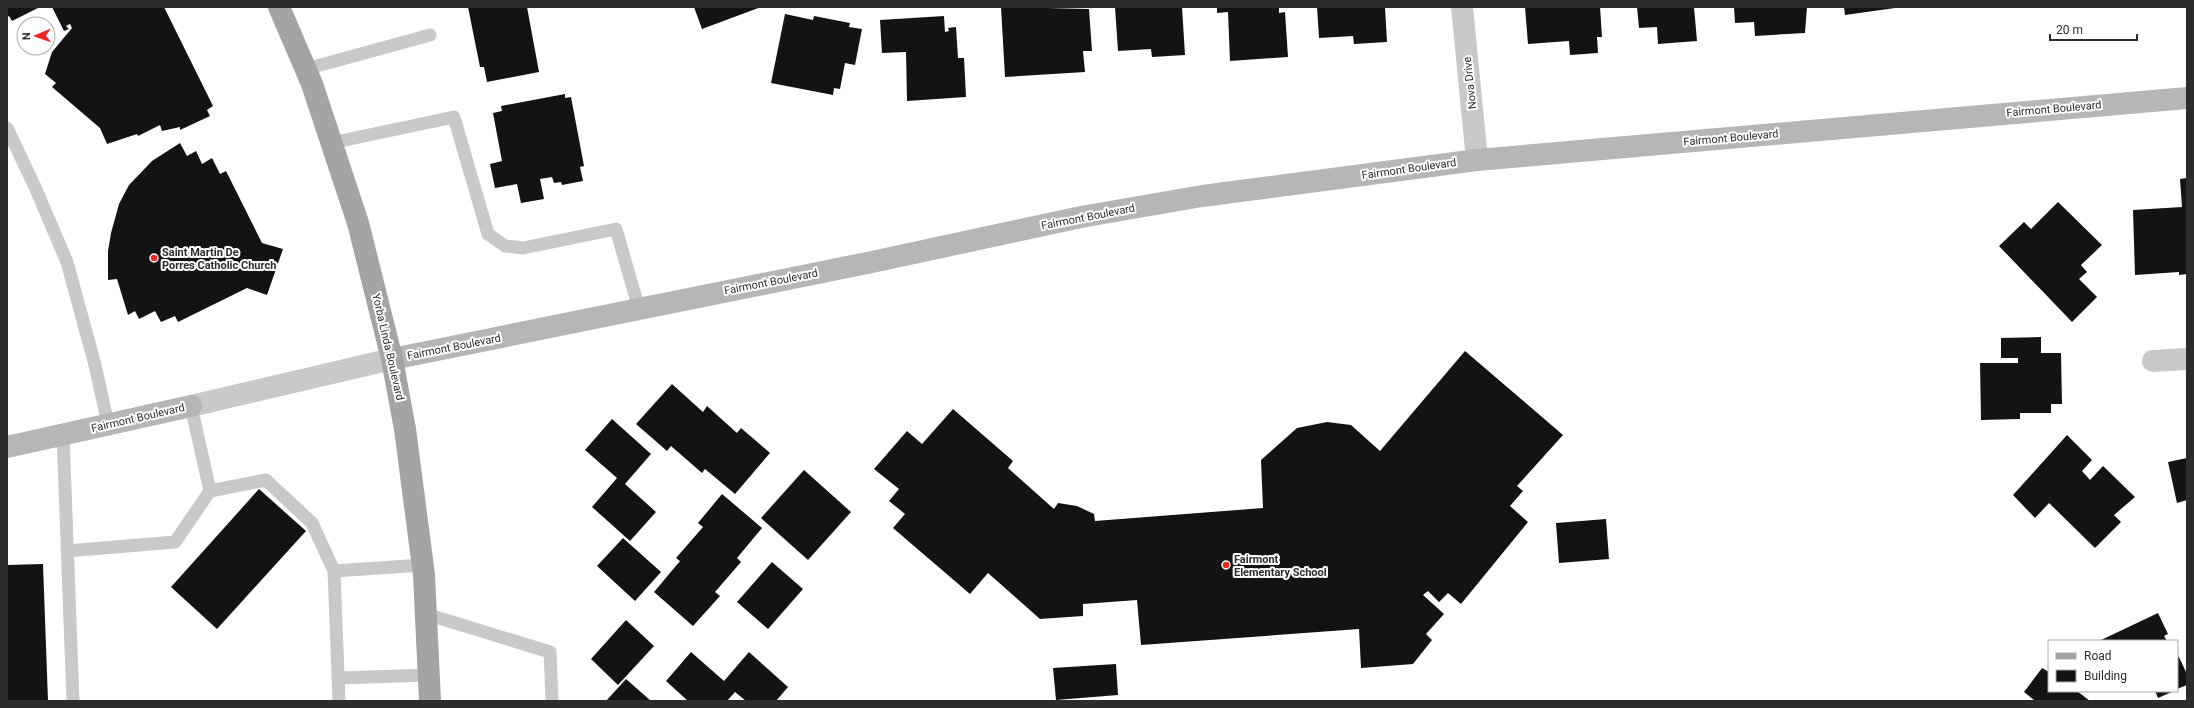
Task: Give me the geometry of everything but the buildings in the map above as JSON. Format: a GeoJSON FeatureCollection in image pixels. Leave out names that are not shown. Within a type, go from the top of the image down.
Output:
{"type":"FeatureCollection","features":[{"type":"Feature","properties":{"kind":"main road","name":"Yorba Linda Boulevard"},"geometry":{"type":"LineString","coordinates":[[279,7],[306,69],[358,223],[392,359],[405,429],[423,565],[430,701]]}},
{"type":"Feature","properties":{"kind":"main road","name":"Fairmont Boulevard"},"geometry":{"type":"LineString","coordinates":[[392,359],[1081,217],[1202,196],[1477,160],[2187,98]]}},
{"type":"Feature","properties":{"kind":"main road","name":"Fairmont Boulevard"},"geometry":{"type":"LineString","coordinates":[[7,447],[191,406]]}},
{"type":"Feature","properties":{"kind":"street","name":"Nova Drive"},"geometry":{"type":"LineString","coordinates":[[1462,7],[1477,160]]}},
{"type":"Feature","properties":{"kind":"street","name":"Fairmont Boulevard"},"geometry":{"type":"LineString","coordinates":[[191,406],[392,359]]}},
{"type":"Feature","properties":{"kind":"street"},"geometry":{"type":"LineString","coordinates":[[2153,361],[2187,359]]}},
{"type":"Feature","properties":{"kind":"lane"},"geometry":{"type":"LineString","coordinates":[[306,69],[430,35]]}},
{"type":"Feature","properties":{"kind":"lane"},"geometry":{"type":"LineString","coordinates":[[331,143],[454,117],[488,234],[505,246],[523,248],[616,229],[639,309]]}},
{"type":"Feature","properties":{"kind":"lane"},"geometry":{"type":"LineString","coordinates":[[7,128],[35,187],[67,262],[95,365],[108,424]]}},
{"type":"Feature","properties":{"kind":"lane"},"geometry":{"type":"LineString","coordinates":[[191,406],[210,491]]}},
{"type":"Feature","properties":{"kind":"lane"},"geometry":{"type":"LineString","coordinates":[[62,434],[73,701]]}},
{"type":"Feature","properties":{"kind":"lane"},"geometry":{"type":"LineString","coordinates":[[67,551],[175,542],[210,491],[266,480],[312,523],[334,571],[338,701]]}},
{"type":"Feature","properties":{"kind":"lane"},"geometry":{"type":"LineString","coordinates":[[334,571],[423,565]]}},
{"type":"Feature","properties":{"kind":"lane"},"geometry":{"type":"LineString","coordinates":[[426,614],[550,652],[552,701]]}},
{"type":"Feature","properties":{"kind":"lane"},"geometry":{"type":"LineString","coordinates":[[338,678],[429,675]]}},
{"type":"Feature","properties":{"kind":"place","name":"Saint Martin De Porres Catholic Church"},"geometry":{"type":"Point","coordinates":[154,258]}},
{"type":"Feature","properties":{"kind":"place","name":"Fairmont Elementary School"},"geometry":{"type":"Point","coordinates":[1226,565]}}]}
